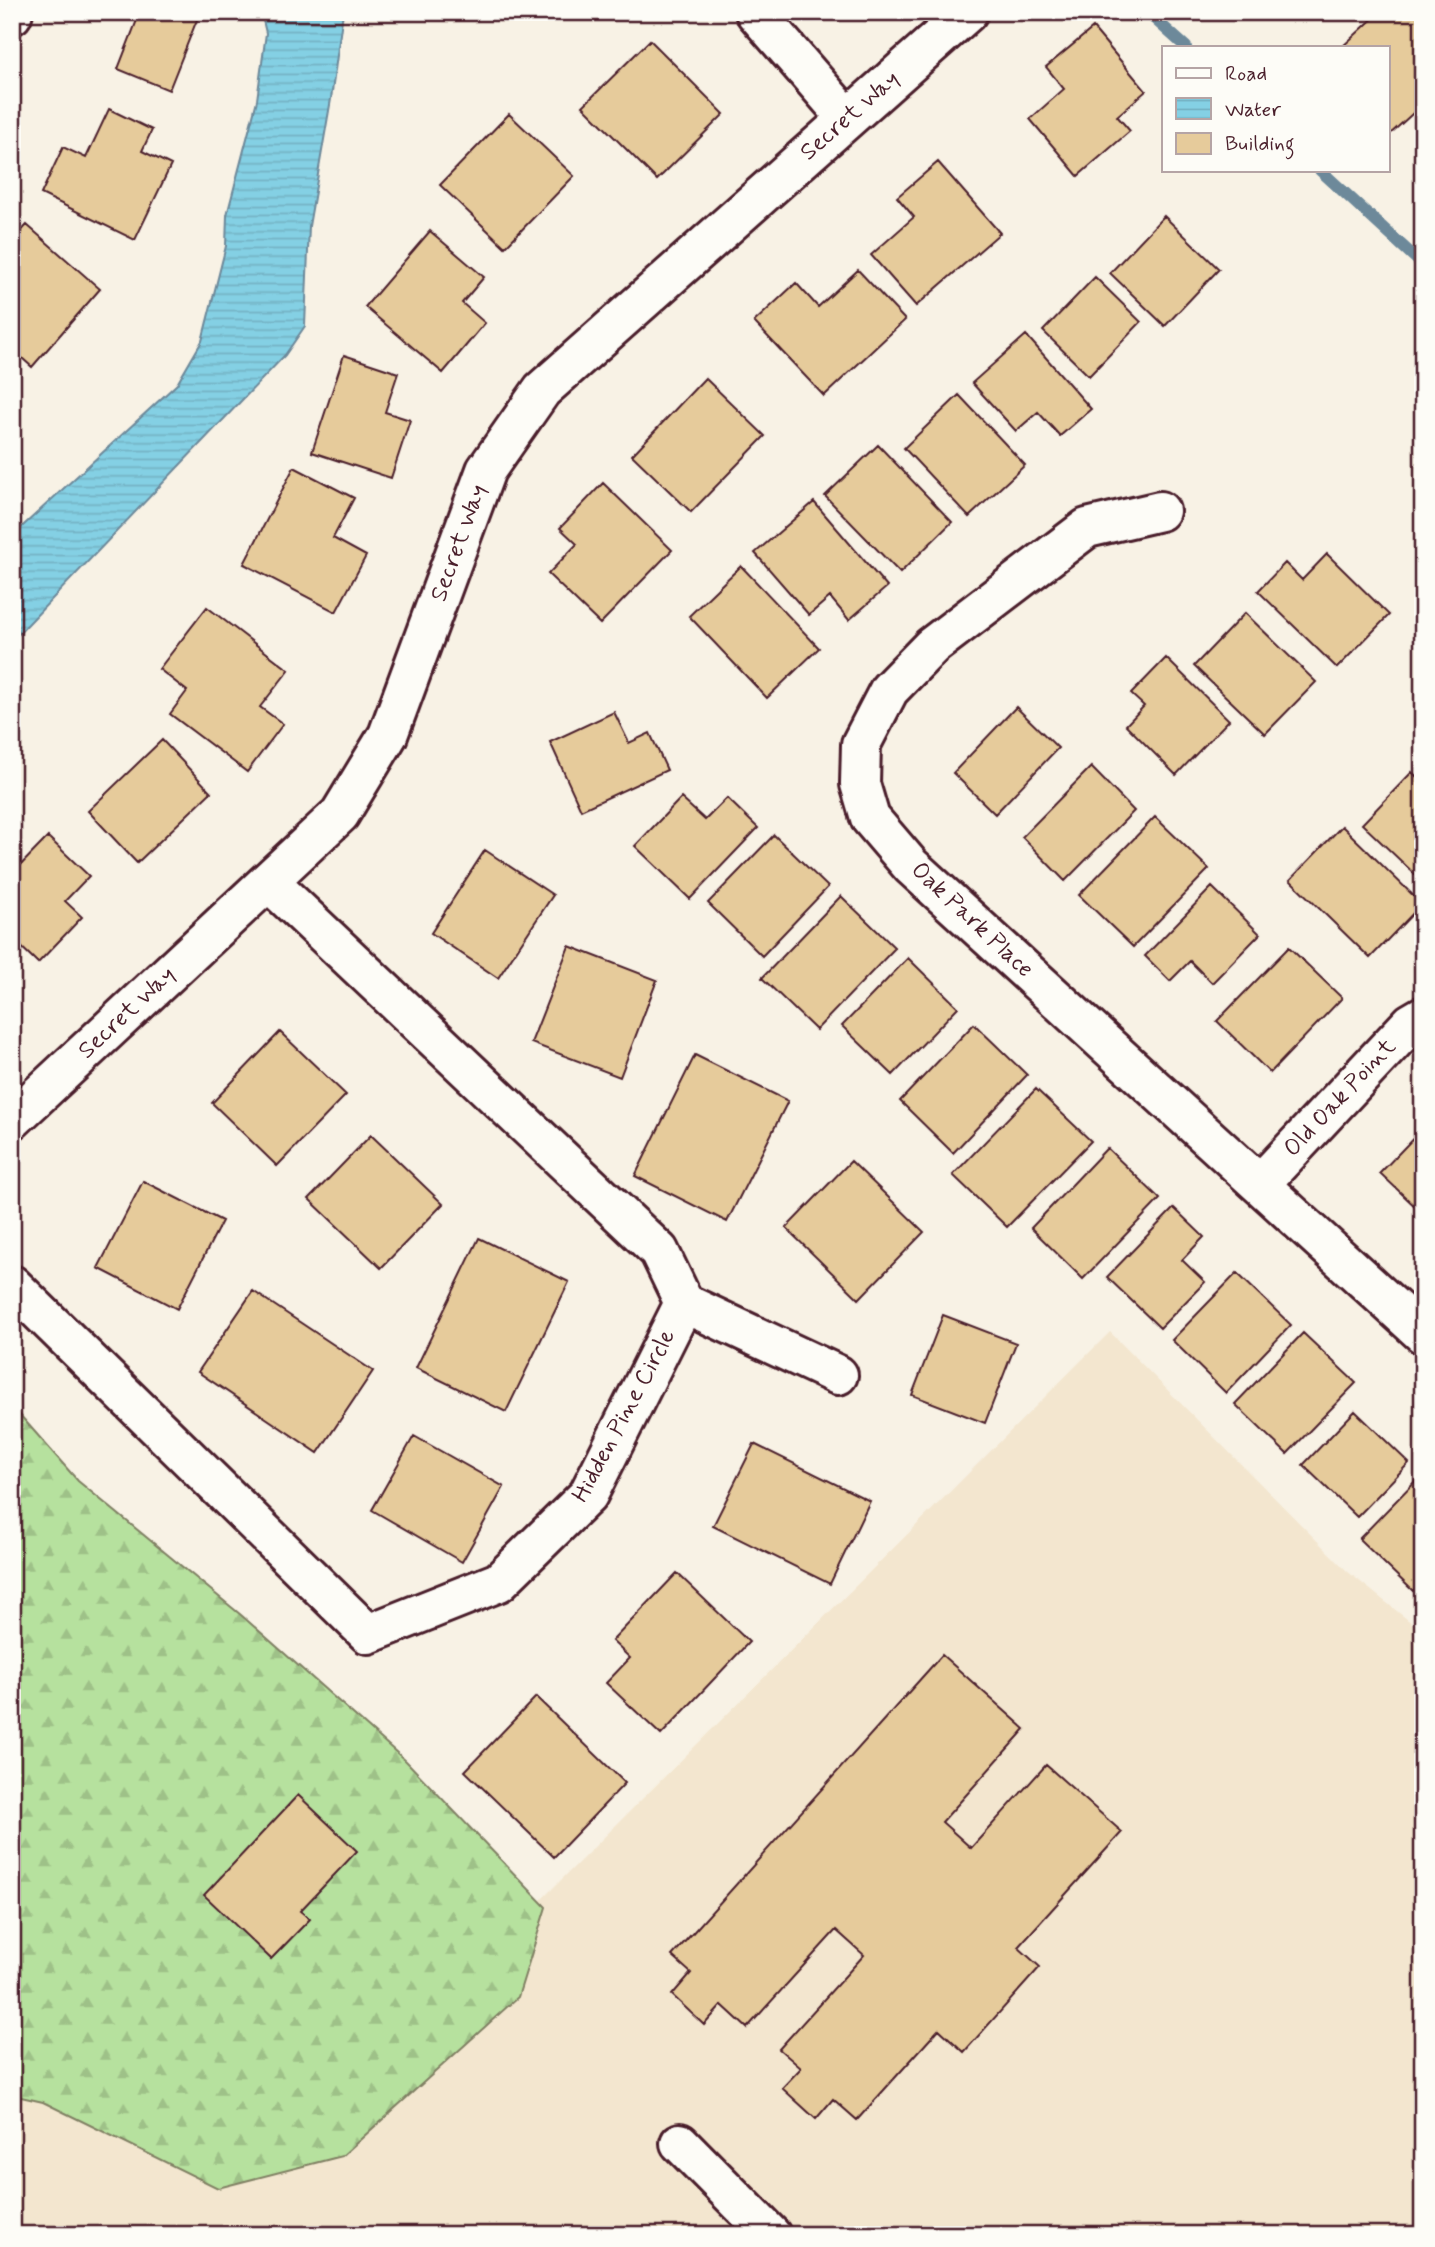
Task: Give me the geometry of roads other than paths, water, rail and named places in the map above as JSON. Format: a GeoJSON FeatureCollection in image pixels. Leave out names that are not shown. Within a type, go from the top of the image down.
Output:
{"type":"FeatureCollection","features":[{"type":"Feature","properties":{"kind":"street"},"geometry":{"type":"LineString","coordinates":[[755,12],[847,118]]}},
{"type":"Feature","properties":{"kind":"street","name":"Secret Way"},"geometry":{"type":"LineString","coordinates":[[12,1119],[340,814],[388,735],[486,470],[542,390],[968,12]]}},
{"type":"Feature","properties":{"kind":"street","name":"Oak Park Place"},"geometry":{"type":"LineString","coordinates":[[1160,511],[1087,528],[932,646],[889,690],[861,744],[860,784],[870,818],[911,866],[1423,1334]]}},
{"type":"Feature","properties":{"kind":"street","name":"Hidden Pine Circle"},"geometry":{"type":"LineString","coordinates":[[12,1285],[368,1634],[499,1582],[588,1495],[684,1303],[659,1251],[268,881]]}},
{"type":"Feature","properties":{"kind":"street","name":"Old Oak Point"},"geometry":{"type":"LineString","coordinates":[[1260,1184],[1411,1023],[1423,1016]]}},
{"type":"Feature","properties":{"kind":"street"},"geometry":{"type":"LineString","coordinates":[[684,1303],[838,1375]]}},
{"type":"Feature","properties":{"kind":"street"},"geometry":{"type":"LineString","coordinates":[[680,2143],[771,2235]]}},
{"type":"Feature","properties":{"kind":"water"},"geometry":{"type":"Polygon","coordinates":[[[261,12],[343,12],[309,226],[305,326],[285,355],[12,641],[12,536],[177,384],[202,341],[226,246],[227,215],[257,100],[266,33],[261,12]]]}},
{"type":"Feature","properties":{"kind":"waterway"},"geometry":{"type":"LineString","coordinates":[[1147,12],[1185,46]]}},
{"type":"Feature","properties":{"kind":"waterway"},"geometry":{"type":"LineString","coordinates":[[1322,172],[1423,265]]}}]}
